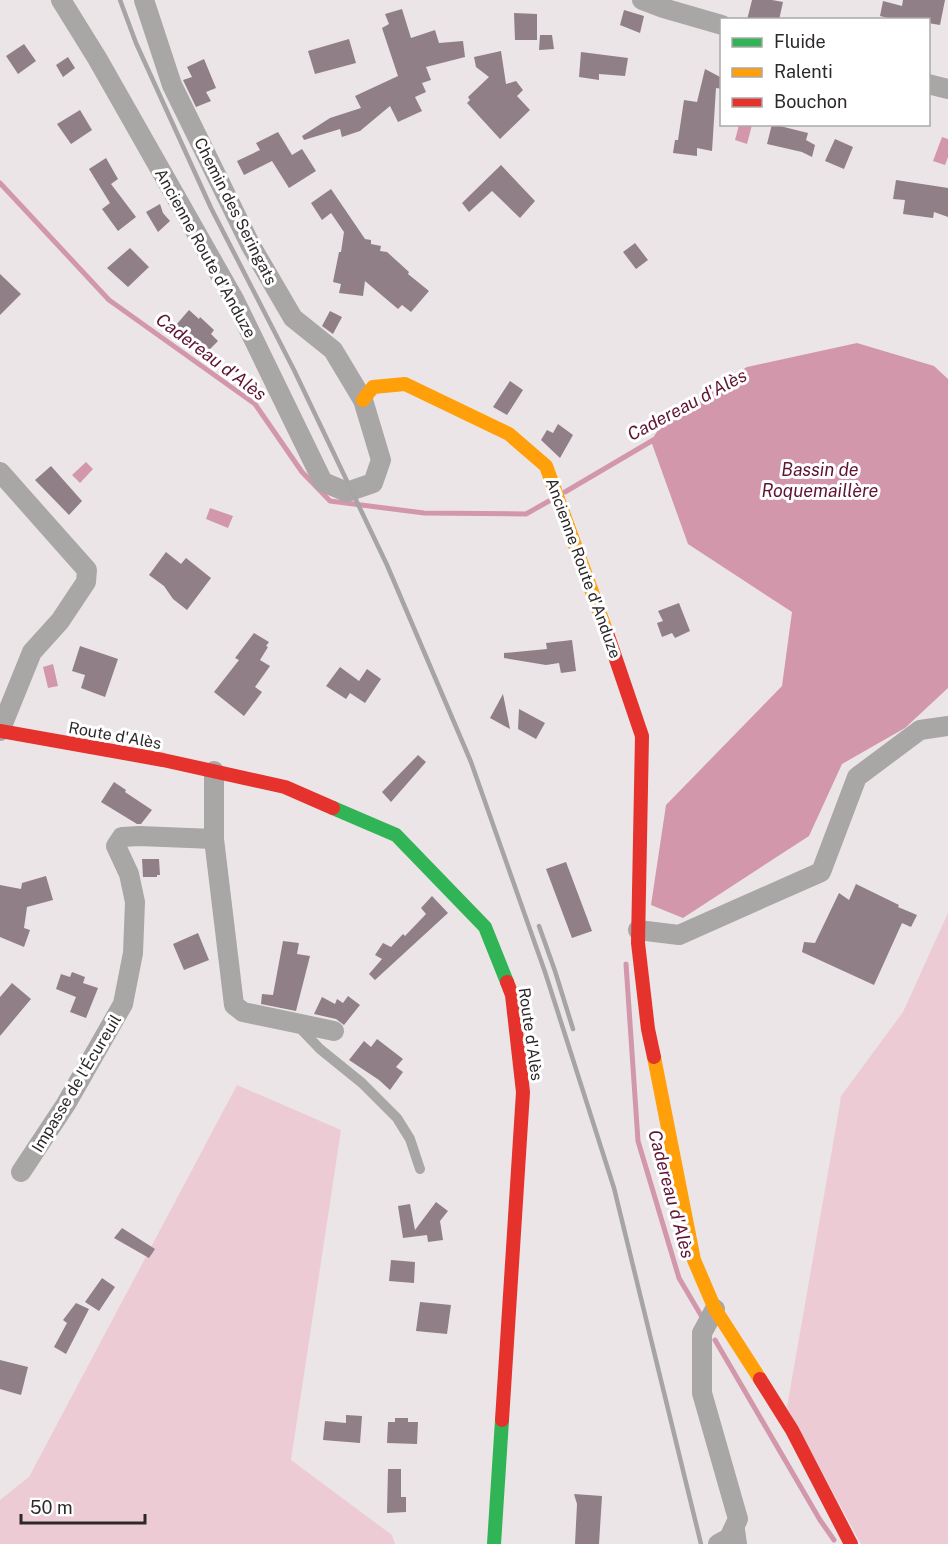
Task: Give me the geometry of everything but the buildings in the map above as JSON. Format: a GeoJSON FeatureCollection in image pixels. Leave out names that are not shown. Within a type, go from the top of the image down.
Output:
{"type":"FeatureCollection","features":[{"type":"Feature","properties":{"kind":"street","name":"Ancienne Route d'Anduze"},"geometry":{"type":"LineString","coordinates":[[61,0],[136,126],[235,301],[323,482],[347,492],[373,483],[381,460],[363,400],[373,387],[405,384],[509,434],[546,466],[617,659],[642,736],[638,943],[648,1029],[694,1260],[715,1309],[792,1430],[851,1544]]}},
{"type":"Feature","properties":{"kind":"street","name":"Chemin des Seringats"},"geometry":{"type":"LineString","coordinates":[[144,0],[172,85],[251,246],[293,318],[333,350],[363,400]]}},
{"type":"Feature","properties":{"kind":"street"},"geometry":{"type":"LineString","coordinates":[[642,0],[720,24]]}},
{"type":"Feature","properties":{"kind":"street"},"geometry":{"type":"LineString","coordinates":[[930,84],[948,89]]}},
{"type":"Feature","properties":{"kind":"street"},"geometry":{"type":"LineString","coordinates":[[0,472],[87,570],[86,582],[73,602],[60,621],[32,652],[0,731]]}},
{"type":"Feature","properties":{"kind":"street"},"geometry":{"type":"LineString","coordinates":[[638,930],[679,935],[821,872],[857,777],[920,730],[948,726]]}},
{"type":"Feature","properties":{"kind":"street","name":"Route d'Alès"},"geometry":{"type":"LineString","coordinates":[[0,731],[163,760],[285,787],[396,835],[484,927],[512,994],[523,1092],[494,1544]]}},
{"type":"Feature","properties":{"kind":"street"},"geometry":{"type":"LineString","coordinates":[[213,771],[214,839],[234,1005],[243,1012],[334,1031]]}},
{"type":"Feature","properties":{"kind":"street","name":"Impasse de l'Écureuil"},"geometry":{"type":"LineString","coordinates":[[21,1172],[66,1104],[123,1004],[133,953],[135,902],[129,874],[116,846],[122,837],[214,839]]}},
{"type":"Feature","properties":{"kind":"street"},"geometry":{"type":"LineString","coordinates":[[715,1309],[702,1333],[702,1393],[738,1519],[729,1538],[718,1544]]}},
{"type":"Feature","properties":{"kind":"lane"},"geometry":{"type":"LineString","coordinates":[[296,1023],[320,1049],[362,1083],[397,1118],[410,1139],[420,1169]]}},
{"type":"Feature","properties":{"kind":"lane"},"geometry":{"type":"LineString","coordinates":[[738,1519],[742,1544]]}},
{"type":"Feature","properties":{"kind":"shaded area"},"geometry":{"type":"Polygon","coordinates":[[[948,913],[948,1544],[861,1544],[787,1407],[841,1098],[839,1099],[903,1012],[948,913]]]}},
{"type":"Feature","properties":{"kind":"shaded area"},"geometry":{"type":"Polygon","coordinates":[[[237,1085],[341,1130],[291,1460],[392,1535],[395,1544],[0,1544],[0,1500],[29,1477],[237,1085]]]}},
{"type":"Feature","properties":{"kind":"water"},"geometry":{"type":"Polygon","coordinates":[[[739,126],[752,126],[747,144],[735,140],[739,126]]]}},
{"type":"Feature","properties":{"kind":"water"},"geometry":{"type":"Polygon","coordinates":[[[942,137],[948,139],[948,157],[945,165],[933,161],[942,137]]]}},
{"type":"Feature","properties":{"kind":"water","name":"Bassin de Roquemaillère"},"geometry":{"type":"Polygon","coordinates":[[[857,343],[934,366],[948,379],[948,688],[905,728],[842,764],[809,836],[683,918],[651,905],[666,805],[782,686],[792,612],[688,544],[651,441],[667,416],[747,367],[857,343]]]}},
{"type":"Feature","properties":{"kind":"water"},"geometry":{"type":"Polygon","coordinates":[[[86,462],[93,469],[80,483],[72,475],[86,462]]]}},
{"type":"Feature","properties":{"kind":"water"},"geometry":{"type":"Polygon","coordinates":[[[210,508],[233,516],[228,528],[206,519],[210,508]]]}},
{"type":"Feature","properties":{"kind":"water"},"geometry":{"type":"Polygon","coordinates":[[[53,664],[58,686],[48,688],[43,667],[53,664]]]}},
{"type":"Feature","properties":{"kind":"waterway","name":"Cadereau d'Alès"},"geometry":{"type":"LineString","coordinates":[[0,183],[109,300],[255,404],[302,472],[330,501],[424,513],[526,514],[549,501]]}},
{"type":"Feature","properties":{"kind":"waterway","name":"Cadereau d'Alès"},"geometry":{"type":"LineString","coordinates":[[565,492],[655,439]]}},
{"type":"Feature","properties":{"kind":"waterway","name":"Cadereau d'Alès"},"geometry":{"type":"LineString","coordinates":[[626,964],[638,1141],[679,1278],[702,1317]]}},
{"type":"Feature","properties":{"kind":"waterway","name":"Cadereau d'Alès"},"geometry":{"type":"LineString","coordinates":[[715,1340],[820,1520],[834,1540]]}},
{"type":"Feature","properties":{"kind":"railway"},"geometry":{"type":"LineString","coordinates":[[120,0],[136,43],[211,208],[294,370],[387,565],[471,762],[545,972],[614,1188],[701,1544]]}},
{"type":"Feature","properties":{"kind":"railway"},"geometry":{"type":"LineString","coordinates":[[539,926],[573,1029]]}},
{"type":"Feature","properties":{"kind":"traffic: fast"},"geometry":{"type":"LineString","coordinates":[[333,808],[396,835],[485,927],[507,982]]}},
{"type":"Feature","properties":{"kind":"traffic: fast"},"geometry":{"type":"LineString","coordinates":[[494,1544],[502,1420]]}},
{"type":"Feature","properties":{"kind":"traffic: slow"},"geometry":{"type":"LineString","coordinates":[[363,400],[373,387],[405,384],[509,434],[546,466],[607,633]]}},
{"type":"Feature","properties":{"kind":"traffic: slow"},"geometry":{"type":"LineString","coordinates":[[654,1057],[694,1260],[715,1309],[760,1379]]}},
{"type":"Feature","properties":{"kind":"traffic: jam"},"geometry":{"type":"LineString","coordinates":[[607,633],[642,736],[638,943],[648,1029],[654,1057]]}},
{"type":"Feature","properties":{"kind":"traffic: jam"},"geometry":{"type":"LineString","coordinates":[[0,731],[163,760],[285,787],[333,808]]}},
{"type":"Feature","properties":{"kind":"traffic: jam"},"geometry":{"type":"LineString","coordinates":[[502,1420],[523,1092],[512,995],[507,982]]}},
{"type":"Feature","properties":{"kind":"traffic: jam"},"geometry":{"type":"LineString","coordinates":[[760,1379],[792,1430],[851,1544]]}}]}
